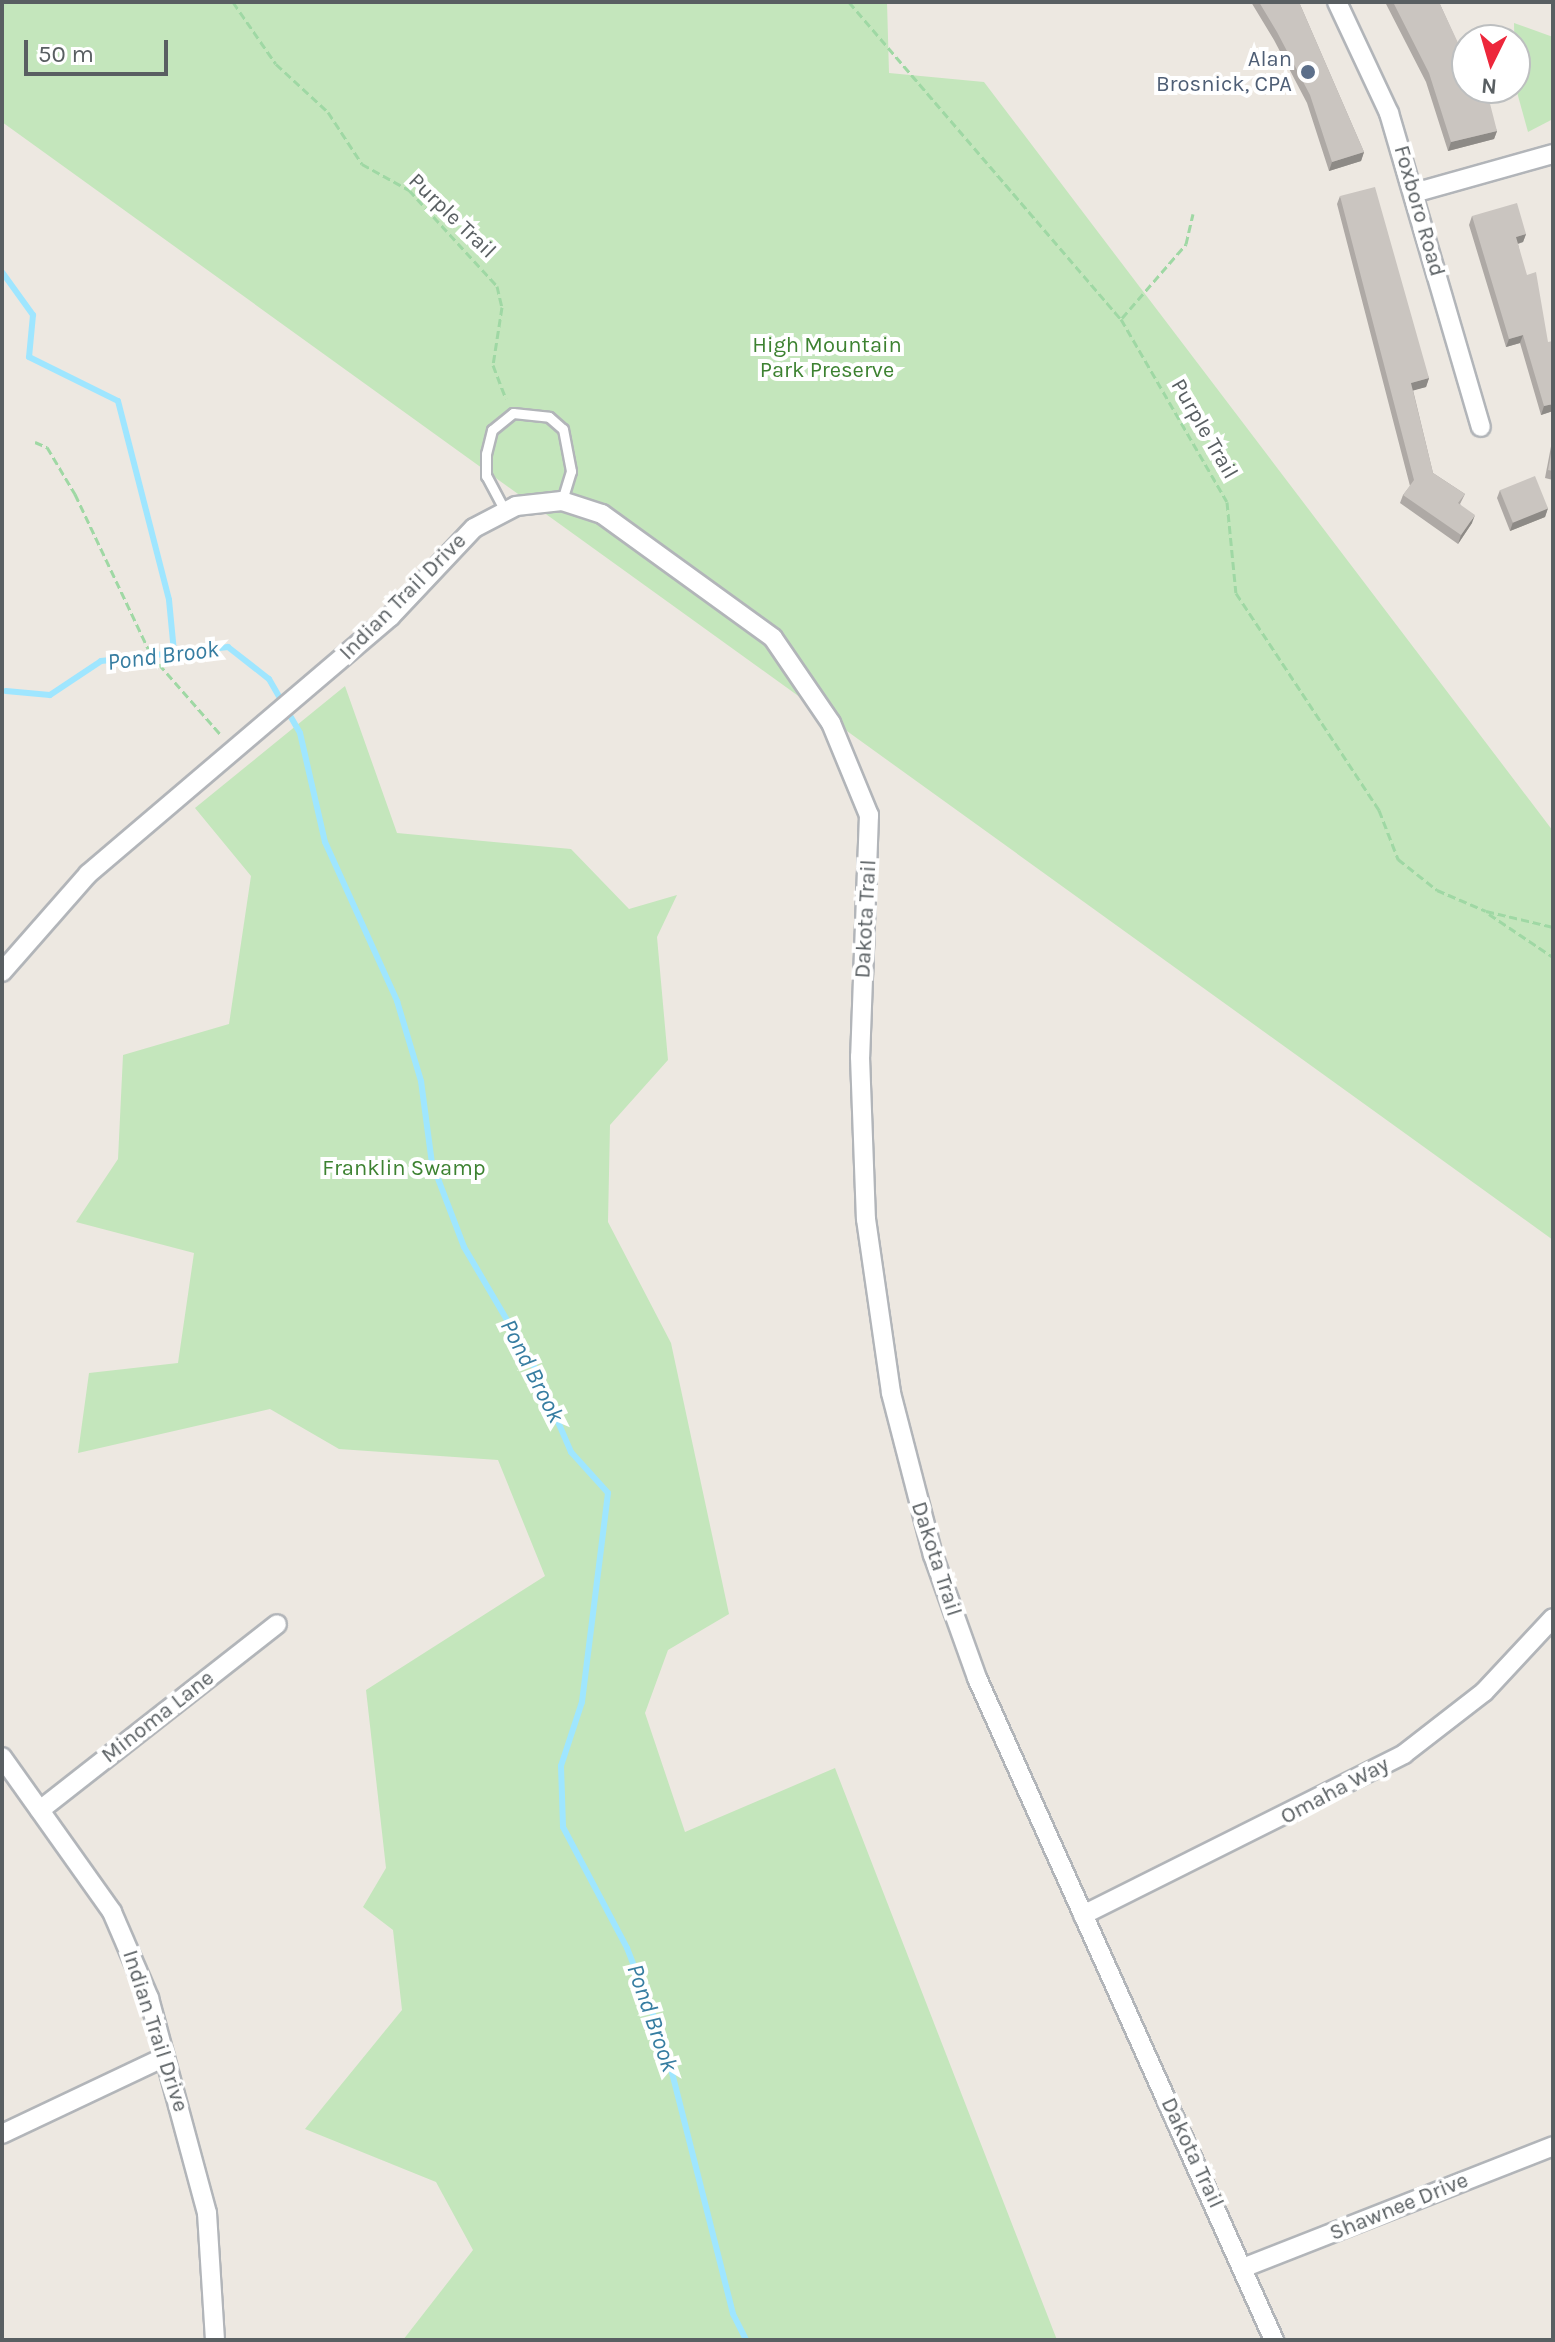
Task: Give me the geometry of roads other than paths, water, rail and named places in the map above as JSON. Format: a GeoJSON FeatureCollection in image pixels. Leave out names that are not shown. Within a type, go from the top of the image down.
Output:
{"type":"FeatureCollection","features":[{"type":"Feature","properties":{"kind":"street","name":"Foxboro Road"},"geometry":{"type":"LineString","coordinates":[[1337,2],[1377,81],[1414,193],[1481,427]]}},
{"type":"Feature","properties":{"kind":"street"},"geometry":{"type":"LineString","coordinates":[[1414,193],[1553,154]]}},
{"type":"Feature","properties":{"kind":"street","name":"Indian Trail Drive"},"geometry":{"type":"LineString","coordinates":[[2,972],[88,874],[234,754],[390,617],[474,528],[531,501],[562,501],[602,514],[773,638],[831,723]]}},
{"type":"Feature","properties":{"kind":"street","name":"Dakota Trail"},"geometry":{"type":"LineString","coordinates":[[831,723],[869,815],[860,1138],[891,1393],[960,1634],[1083,1915],[1245,2267],[1274,2340]]}},
{"type":"Feature","properties":{"kind":"street","name":"Omaha Way"},"geometry":{"type":"LineString","coordinates":[[1083,1915],[1404,1754],[1484,1692],[1553,1618]]}},
{"type":"Feature","properties":{"kind":"street","name":"Minoma Lane"},"geometry":{"type":"LineString","coordinates":[[40,1810],[277,1624]]}},
{"type":"Feature","properties":{"kind":"street","name":"Indian Trail Drive"},"geometry":{"type":"LineString","coordinates":[[2,1757],[112,1912],[165,2057],[207,2213],[215,2340]]}},
{"type":"Feature","properties":{"kind":"street"},"geometry":{"type":"LineString","coordinates":[[2,2134],[165,2057]]}},
{"type":"Feature","properties":{"kind":"street","name":"Shawnee Drive"},"geometry":{"type":"LineString","coordinates":[[1245,2267],[1553,2146]]}},
{"type":"Feature","properties":{"kind":"lane"},"geometry":{"type":"LineString","coordinates":[[505,511],[486,476],[486,454],[492,430],[513,413],[549,417],[563,429],[571,471],[562,501]]}},
{"type":"Feature","properties":{"kind":"waterway"},"geometry":{"type":"LineString","coordinates":[[2,272],[33,315],[29,357],[118,401],[169,600],[174,652]]}},
{"type":"Feature","properties":{"kind":"waterway","name":"Pond Brook"},"geometry":{"type":"LineString","coordinates":[[6,691],[50,695],[101,661],[228,647],[269,679],[300,733],[325,842],[397,1001],[421,1081],[432,1163],[464,1247],[534,1366],[571,1452],[608,1493],[582,1702],[561,1766],[563,1827],[627,1948],[665,2045],[733,2314],[746,2340]]}},
{"type":"Feature","properties":{"kind":"place","name":"Alan Brosnick, CPA"},"geometry":{"type":"Point","coordinates":[1308,72]}},
{"type":"Feature","properties":{"kind":"park label","name":"High Mountain Park Preserve"},"geometry":{"type":"Point","coordinates":[827,358]}},
{"type":"Feature","properties":{"kind":"park label","name":"Franklin Swamp"},"geometry":{"type":"Point","coordinates":[404,1169]}}]}
